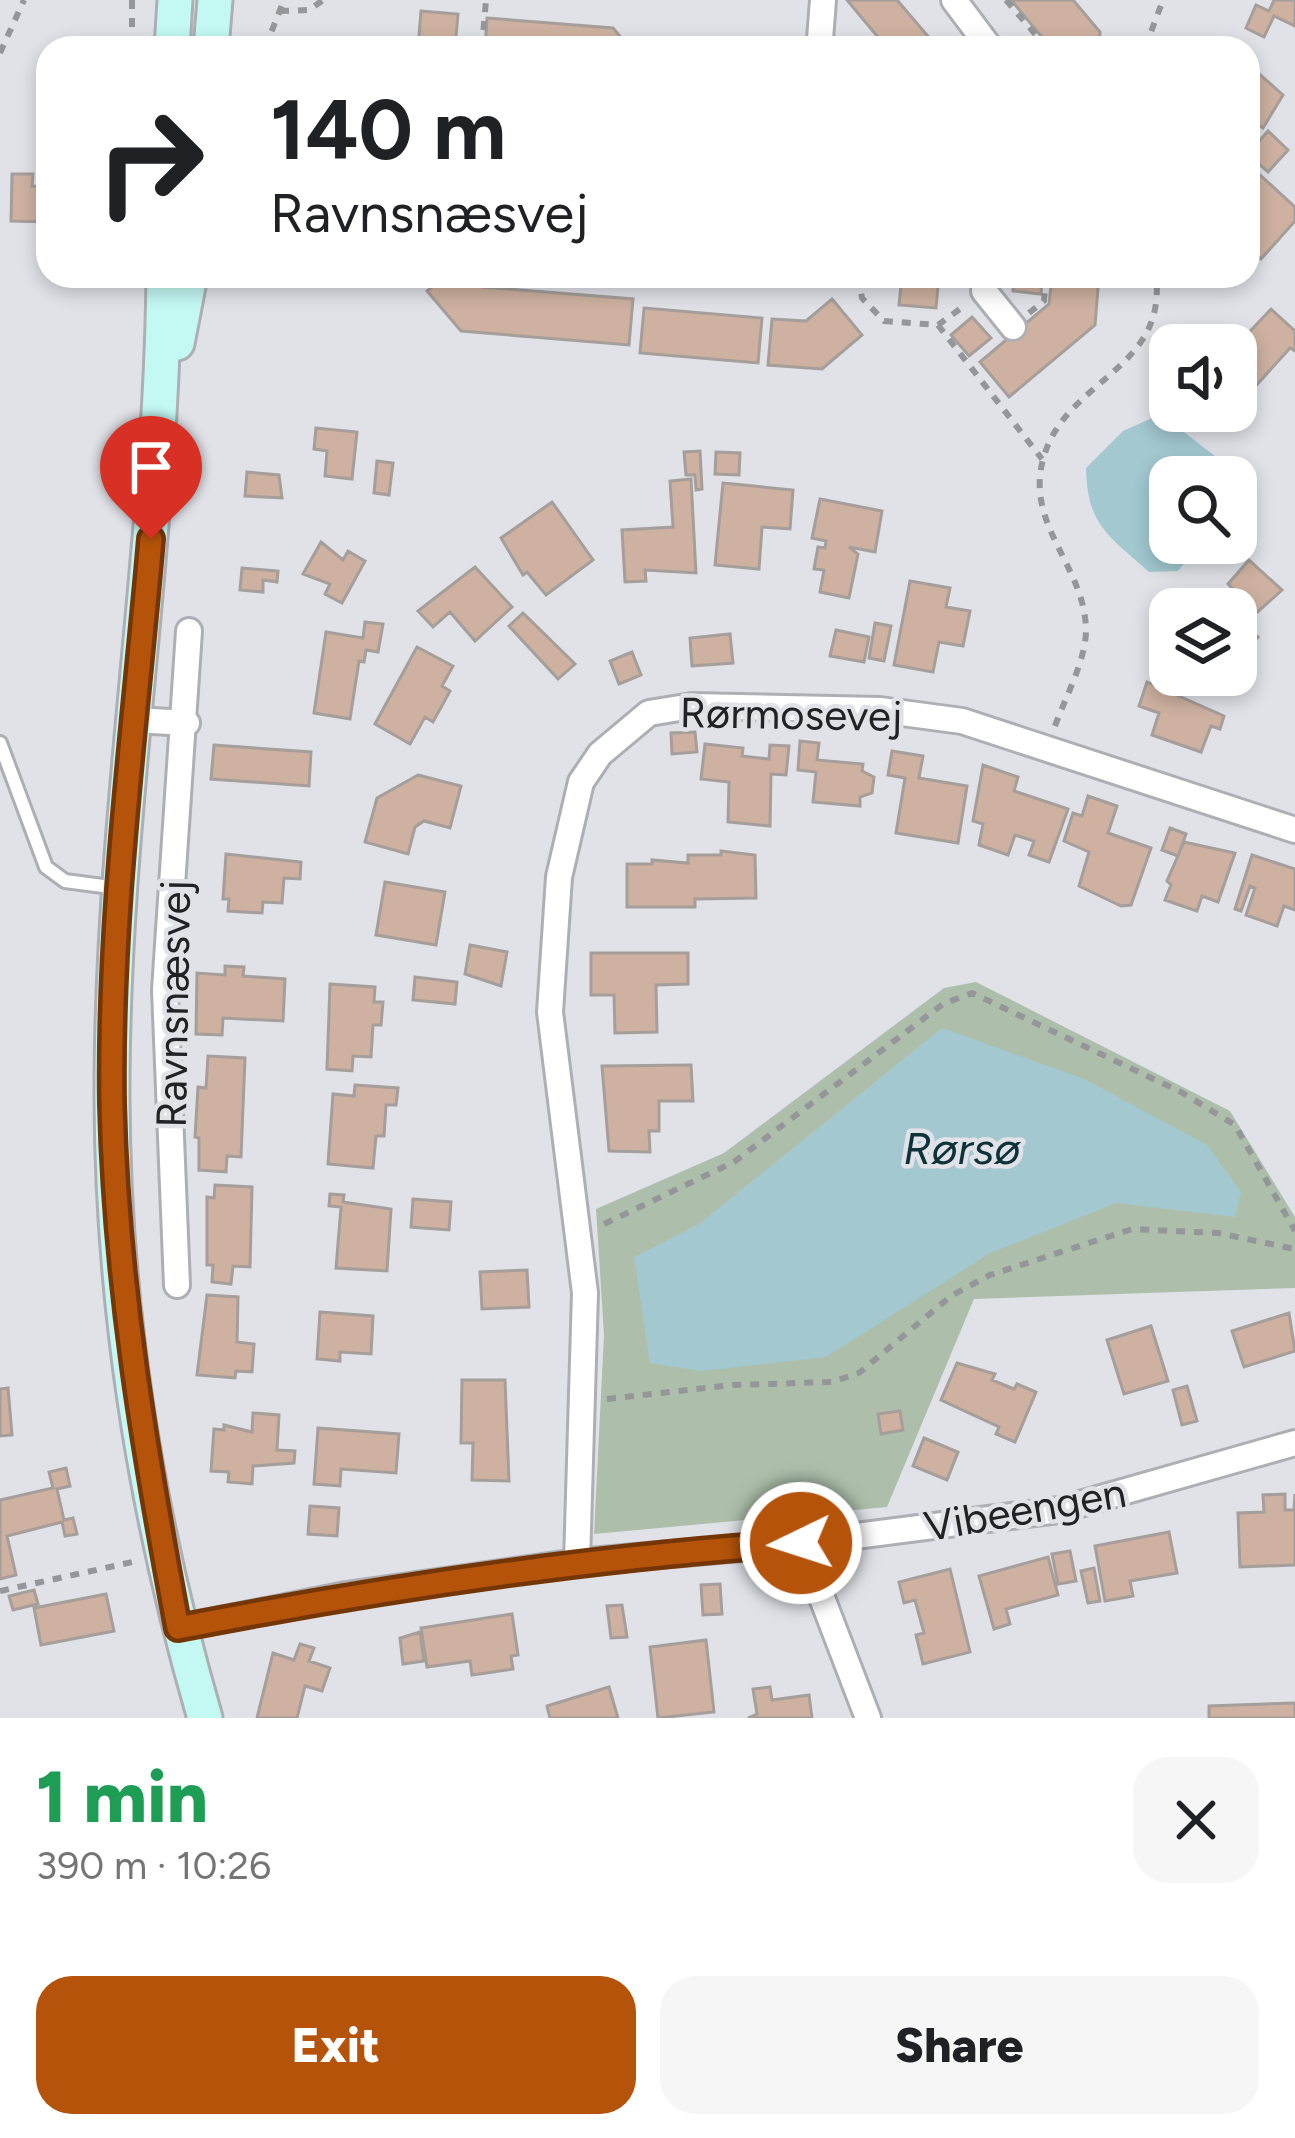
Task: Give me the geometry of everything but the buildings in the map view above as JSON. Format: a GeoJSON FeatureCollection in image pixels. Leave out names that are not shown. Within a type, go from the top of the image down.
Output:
{"type":"FeatureCollection","features":[{"type":"Feature","properties":{"kind":"main road"},"geometry":{"type":"LineString","coordinates":[[173,36],[176,0]]}},
{"type":"Feature","properties":{"kind":"main road"},"geometry":{"type":"LineString","coordinates":[[212,36],[215,0]]}},
{"type":"Feature","properties":{"kind":"main road","name":"Ravnsnæsvej"},"geometry":{"type":"LineString","coordinates":[[164,288],[163,404],[121,888],[112,1101],[121,1270],[139,1428],[178,1628],[205,1718]]}},
{"type":"Feature","properties":{"kind":"main road","name":"Ravnsnæsvej"},"geometry":{"type":"LineString","coordinates":[[163,404],[187,288]]}},
{"type":"Feature","properties":{"kind":"street"},"geometry":{"type":"LineString","coordinates":[[820,36],[823,0]]}},
{"type":"Feature","properties":{"kind":"street"},"geometry":{"type":"LineString","coordinates":[[954,0],[981,36]]}},
{"type":"Feature","properties":{"kind":"street"},"geometry":{"type":"LineString","coordinates":[[987,288],[1013,327]]}},
{"type":"Feature","properties":{"kind":"street","name":"Ravnsnæsvej"},"geometry":{"type":"LineString","coordinates":[[177,1285],[165,990],[187,723],[188,631]]}},
{"type":"Feature","properties":{"kind":"street","name":"Rørmosevej"},"geometry":{"type":"LineString","coordinates":[[578,1562],[586,1402],[579,1236],[550,1012],[559,877],[581,782],[600,754],[650,713],[692,706],[880,710],[962,721],[1295,830]]}},
{"type":"Feature","properties":{"kind":"street"},"geometry":{"type":"LineString","coordinates":[[135,720],[187,723]]}},
{"type":"Feature","properties":{"kind":"street","name":"Vibeengen"},"geometry":{"type":"LineString","coordinates":[[178,1628],[346,1595],[578,1562],[801,1543],[1059,1510],[1190,1477],[1295,1442]]}},
{"type":"Feature","properties":{"kind":"street"},"geometry":{"type":"LineString","coordinates":[[801,1543],[868,1718]]}},
{"type":"Feature","properties":{"kind":"lane","name":"Ravnsnæsvej"},"geometry":{"type":"LineString","coordinates":[[0,743],[46,867],[65,881],[121,888]]}},
{"type":"Feature","properties":{"kind":"path"},"geometry":{"type":"LineString","coordinates":[[0,53],[24,0]]}},
{"type":"Feature","properties":{"kind":"path"},"geometry":{"type":"LineString","coordinates":[[132,0],[132,36]]}},
{"type":"Feature","properties":{"kind":"path"},"geometry":{"type":"LineString","coordinates":[[270,36],[284,0]]}},
{"type":"Feature","properties":{"kind":"path"},"geometry":{"type":"LineString","coordinates":[[280,11],[310,10],[323,0]]}},
{"type":"Feature","properties":{"kind":"path"},"geometry":{"type":"LineString","coordinates":[[483,36],[486,0]]}},
{"type":"Feature","properties":{"kind":"path"},"geometry":{"type":"LineString","coordinates":[[1006,0],[1037,36]]}},
{"type":"Feature","properties":{"kind":"path"},"geometry":{"type":"LineString","coordinates":[[1150,36],[1163,0]]}},
{"type":"Feature","properties":{"kind":"path"},"geometry":{"type":"LineString","coordinates":[[860,288],[862,298],[884,321],[938,325],[980,288]]}},
{"type":"Feature","properties":{"kind":"path"},"geometry":{"type":"LineString","coordinates":[[1013,327],[1044,301],[1045,288]]}},
{"type":"Feature","properties":{"kind":"path"},"geometry":{"type":"LineString","coordinates":[[1048,747],[1087,636],[1083,599],[1043,521],[1037,478],[1049,438],[1134,355],[1152,327],[1155,288]]}},
{"type":"Feature","properties":{"kind":"path"},"geometry":{"type":"LineString","coordinates":[[938,325],[1042,460]]}},
{"type":"Feature","properties":{"kind":"path"},"geometry":{"type":"LineString","coordinates":[[579,1236],[734,1162],[943,1004],[972,993],[1181,1092],[1235,1125],[1295,1231]]}},
{"type":"Feature","properties":{"kind":"path"},"geometry":{"type":"LineString","coordinates":[[586,1402],[734,1385],[832,1382],[860,1372],[950,1296],[990,1275],[1132,1229],[1218,1233],[1295,1249]]}},
{"type":"Feature","properties":{"kind":"path"},"geometry":{"type":"LineString","coordinates":[[0,1591],[164,1556]]}},
{"type":"Feature","properties":{"kind":"green space"},"geometry":{"type":"Polygon","coordinates":[[[976,982],[1230,1111],[1295,1217],[1295,1288],[974,1299],[887,1507],[594,1534],[604,1335],[596,1209],[724,1153],[944,988],[976,982]]]}},
{"type":"Feature","properties":{"kind":"water"},"geometry":{"type":"Polygon","coordinates":[[[1149,419],[1149,432],[1184,432],[1215,456],[1149,456],[1149,564],[1184,564],[1178,571],[1149,572],[1096,516],[1086,468],[1123,431],[1149,419]]]}},
{"type":"Feature","properties":{"kind":"water","name":"Rørsø"},"geometry":{"type":"Polygon","coordinates":[[[942,1028],[1084,1079],[1207,1145],[1241,1192],[1235,1217],[1116,1203],[990,1253],[826,1357],[701,1371],[650,1363],[634,1257],[699,1224],[942,1028]]]}},
{"type":"Feature","properties":{"kind":"route"},"geometry":{"type":"LineString","coordinates":[[151,539],[121,888],[112,1101],[121,1270],[139,1428],[178,1628],[346,1595],[578,1562],[801,1543]]}}]}
